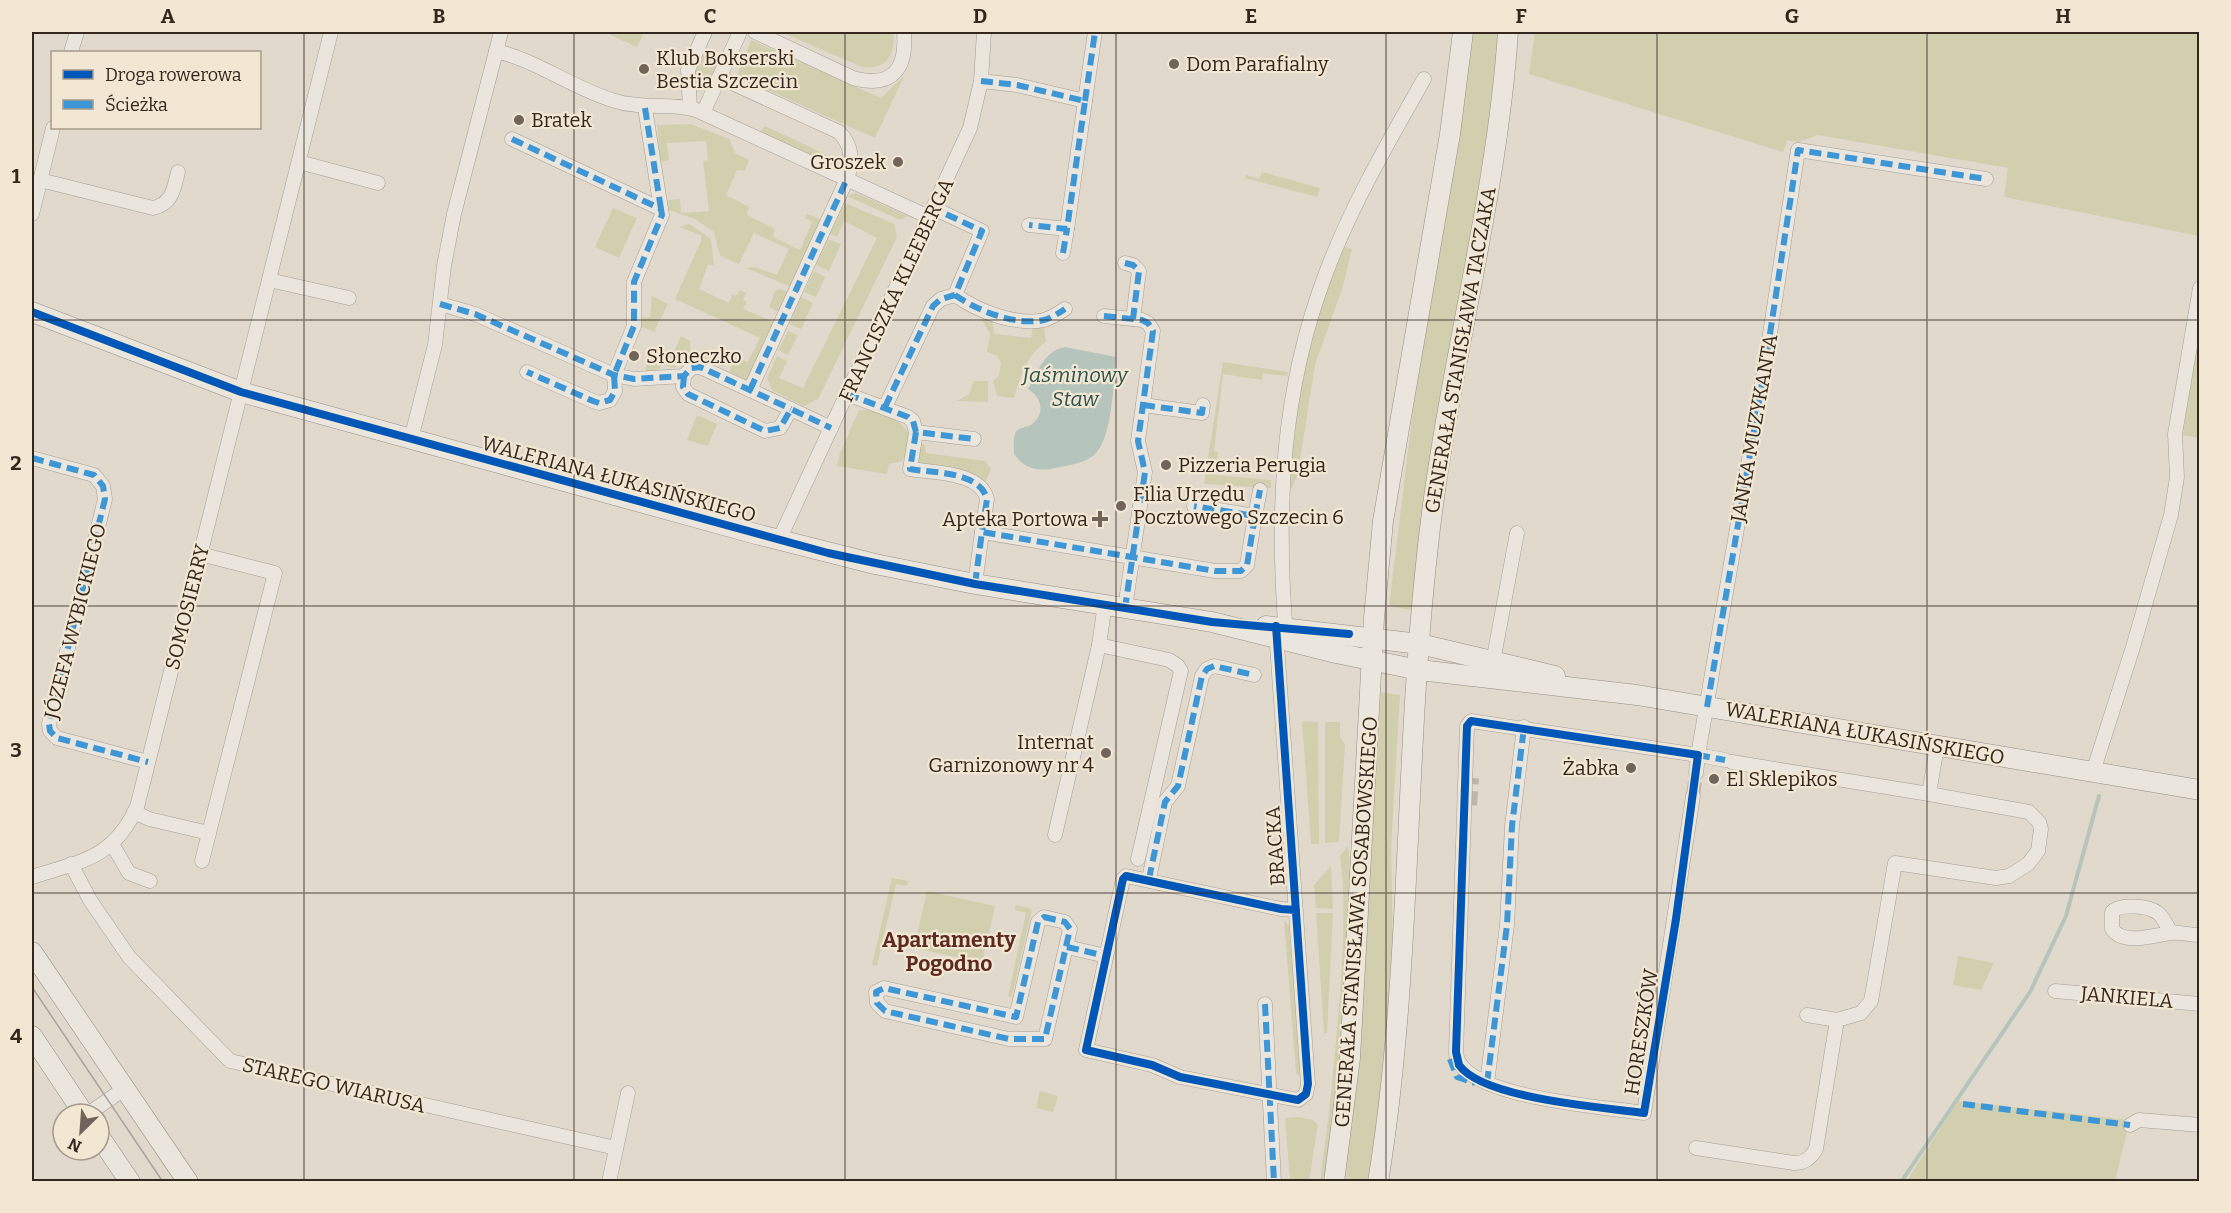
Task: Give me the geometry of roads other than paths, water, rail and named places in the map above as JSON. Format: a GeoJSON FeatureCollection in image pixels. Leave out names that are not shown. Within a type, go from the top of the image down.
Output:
{"type":"FeatureCollection","features":[{"type":"Feature","properties":{"kind":"street"},"geometry":{"type":"LineString","coordinates":[[71,51],[77,32]]}},
{"type":"Feature","properties":{"kind":"street","name":"SOMOSIERRY"},"geometry":{"type":"LineString","coordinates":[[32,877],[92,857],[112,844],[122,833],[134,812],[331,32]]}},
{"type":"Feature","properties":{"kind":"street"},"geometry":{"type":"LineString","coordinates":[[411,439],[435,345],[454,214],[501,32]]}},
{"type":"Feature","properties":{"kind":"street"},"geometry":{"type":"LineString","coordinates":[[690,108],[688,70],[705,32]]}},
{"type":"Feature","properties":{"kind":"street"},"geometry":{"type":"LineString","coordinates":[[703,113],[740,32]]}},
{"type":"Feature","properties":{"kind":"street"},"geometry":{"type":"LineString","coordinates":[[755,32],[853,78],[868,81],[885,78],[898,70],[905,57],[904,32]]}},
{"type":"Feature","properties":{"kind":"street","name":"FRANCISZKA KLEEBERGA"},"geometry":{"type":"LineString","coordinates":[[779,540],[970,128],[981,81],[984,32]]}},
{"type":"Feature","properties":{"kind":"street"},"geometry":{"type":"LineString","coordinates":[[1063,253],[1095,32]]}},
{"type":"Feature","properties":{"kind":"street"},"geometry":{"type":"LineString","coordinates":[[1372,662],[1383,521],[1450,135],[1462,32]]}},
{"type":"Feature","properties":{"kind":"street","name":"GENERAŁA STANISŁAWA TACZAKA"},"geometry":{"type":"LineString","coordinates":[[1419,670],[1425,572],[1437,480],[1496,135],[1508,32]]}},
{"type":"Feature","properties":{"kind":"street"},"geometry":{"type":"LineString","coordinates":[[496,51],[515,56],[597,96],[645,108],[690,108],[847,179],[982,231],[955,295]]}},
{"type":"Feature","properties":{"kind":"street"},"geometry":{"type":"LineString","coordinates":[[720,76],[839,132],[848,144],[850,153],[847,179],[750,390]]}},
{"type":"Feature","properties":{"kind":"street","name":"BRACKA"},"geometry":{"type":"LineString","coordinates":[[1269,1095],[1293,1100],[1302,1098],[1306,1094],[1308,1084],[1281,633],[1280,516],[1285,441],[1294,382],[1317,298],[1336,249],[1424,79]]}},
{"type":"Feature","properties":{"kind":"street"},"geometry":{"type":"LineString","coordinates":[[981,81],[1017,85],[1085,101]]}},
{"type":"Feature","properties":{"kind":"street"},"geometry":{"type":"LineString","coordinates":[[527,372],[599,403],[605,402],[613,395],[614,375],[634,326],[634,282],[660,224],[661,209],[645,108]]}},
{"type":"Feature","properties":{"kind":"street"},"geometry":{"type":"LineString","coordinates":[[32,214],[53,129]]}},
{"type":"Feature","properties":{"kind":"street"},"geometry":{"type":"LineString","coordinates":[[512,140],[661,209]]}},
{"type":"Feature","properties":{"kind":"street","name":"JANKA MUZYKANTA"},"geometry":{"type":"LineString","coordinates":[[1707,707],[1766,360],[1798,150],[1986,178]]}},
{"type":"Feature","properties":{"kind":"street"},"geometry":{"type":"LineString","coordinates":[[299,162],[378,183]]}},
{"type":"Feature","properties":{"kind":"street"},"geometry":{"type":"LineString","coordinates":[[40,180],[153,208],[161,207],[171,197],[178,172]]}},
{"type":"Feature","properties":{"kind":"street"},"geometry":{"type":"LineString","coordinates":[[1029,225],[1066,229]]}},
{"type":"Feature","properties":{"kind":"street"},"geometry":{"type":"LineString","coordinates":[[1125,263],[1133,265],[1139,271],[1133,319]]}},
{"type":"Feature","properties":{"kind":"street"},"geometry":{"type":"LineString","coordinates":[[269,279],[349,298]]}},
{"type":"Feature","properties":{"kind":"street"},"geometry":{"type":"LineString","coordinates":[[2093,772],[2133,647],[2171,515],[2177,477],[2175,434],[2199,288]]}},
{"type":"Feature","properties":{"kind":"street"},"geometry":{"type":"LineString","coordinates":[[885,406],[933,306],[941,299],[955,295],[990,314],[1013,318],[1046,320],[1065,309]]}},
{"type":"Feature","properties":{"kind":"street"},"geometry":{"type":"LineString","coordinates":[[440,304],[475,314],[614,375],[634,379],[684,376]]}},
{"type":"Feature","properties":{"kind":"street","name":"WALERIANA ŁUKASIŃSKIEGO"},"geometry":{"type":"LineString","coordinates":[[32,312],[241,392],[828,554],[975,584],[1281,633],[1373,636],[1420,644],[1637,695],[2199,790]]}},
{"type":"Feature","properties":{"kind":"street"},"geometry":{"type":"LineString","coordinates":[[1104,316],[1148,322],[1153,331],[1138,441],[1145,472],[1125,608]]}},
{"type":"Feature","properties":{"kind":"street"},"geometry":{"type":"LineString","coordinates":[[791,409],[780,428],[765,431],[688,394],[683,387],[684,376],[691,368],[700,367],[791,409],[831,428]]}},
{"type":"Feature","properties":{"kind":"street"},"geometry":{"type":"LineString","coordinates":[[847,394],[885,406],[913,421],[916,432],[909,469],[966,479],[977,484],[987,499],[975,584]]}},
{"type":"Feature","properties":{"kind":"street"},"geometry":{"type":"LineString","coordinates":[[1143,405],[1202,413],[1203,405]]}},
{"type":"Feature","properties":{"kind":"street"},"geometry":{"type":"LineString","coordinates":[[916,432],[974,439]]}},
{"type":"Feature","properties":{"kind":"street","name":"JÓZEFA WYBICKIEGO"},"geometry":{"type":"LineString","coordinates":[[32,458],[94,475],[103,486],[105,499],[49,724],[50,731],[57,738],[148,762]]}},
{"type":"Feature","properties":{"kind":"street"},"geometry":{"type":"LineString","coordinates":[[982,532],[1215,571],[1241,571],[1247,565],[1260,490]]}},
{"type":"Feature","properties":{"kind":"street"},"geometry":{"type":"LineString","coordinates":[[1194,506],[1255,516]]}},
{"type":"Feature","properties":{"kind":"street"},"geometry":{"type":"LineString","coordinates":[[1493,662],[1517,533]]}},
{"type":"Feature","properties":{"kind":"street"},"geometry":{"type":"LineString","coordinates":[[200,554],[275,573],[202,861]]}},
{"type":"Feature","properties":{"kind":"street"},"geometry":{"type":"LineString","coordinates":[[1055,835],[1099,645],[1105,604]]}},
{"type":"Feature","properties":{"kind":"street","name":"WALERIANA ŁUKASIŃSKIEGO"},"geometry":{"type":"LineString","coordinates":[[1281,633],[1372,662],[1419,670],[1637,695]]}},
{"type":"Feature","properties":{"kind":"street"},"geometry":{"type":"LineString","coordinates":[[1099,645],[1168,660],[1178,666],[1180,671],[1138,859]]}},
{"type":"Feature","properties":{"kind":"street","name":"GENERAŁA STANISŁAWA SOSABOWSKIEGO"},"geometry":{"type":"LineString","coordinates":[[1334,1182],[1350,1058],[1372,662]]}},
{"type":"Feature","properties":{"kind":"street"},"geometry":{"type":"LineString","coordinates":[[1149,879],[1165,802],[1178,786],[1202,676],[1207,669],[1214,666],[1254,675]]}},
{"type":"Feature","properties":{"kind":"street"},"geometry":{"type":"LineString","coordinates":[[1378,1182],[1395,1049],[1419,670]]}},
{"type":"Feature","properties":{"kind":"street"},"geometry":{"type":"LineString","coordinates":[[1696,773],[1707,707]]}},
{"type":"Feature","properties":{"kind":"street"},"geometry":{"type":"LineString","coordinates":[[1487,1083],[1462,1070],[1456,1059],[1467,726],[1471,721],[1524,727],[1929,794],[2029,812],[2039,822],[2041,829],[2038,851],[2022,869],[2002,878],[1895,863],[1871,1001],[1862,1013],[1838,1020],[1807,1016]]}},
{"type":"Feature","properties":{"kind":"street"},"geometry":{"type":"LineString","coordinates":[[1473,778],[1474,727],[1480,721]]}},
{"type":"Feature","properties":{"kind":"street"},"geometry":{"type":"LineString","coordinates":[[1487,1083],[1508,925],[1512,826],[1524,727]]}},
{"type":"Feature","properties":{"kind":"street"},"geometry":{"type":"LineString","coordinates":[[1929,794],[1937,746]]}},
{"type":"Feature","properties":{"kind":"street","name":"HORESZKÓW"},"geometry":{"type":"LineString","coordinates":[[1487,1083],[1519,1094],[1644,1113],[1693,796]]}},
{"type":"Feature","properties":{"kind":"street"},"geometry":{"type":"LineString","coordinates":[[134,812],[149,819],[209,833]]}},
{"type":"Feature","properties":{"kind":"street"},"geometry":{"type":"LineString","coordinates":[[112,844],[129,873],[150,881]]}},
{"type":"Feature","properties":{"kind":"street","name":"STAREGO WIARUSA"},"geometry":{"type":"LineString","coordinates":[[71,864],[98,913],[129,957],[230,1061],[616,1148]]}},
{"type":"Feature","properties":{"kind":"street"},"geometry":{"type":"LineString","coordinates":[[1269,1095],[1180,1077],[1152,1065],[1086,1050],[1123,879],[1130,876],[1149,879],[1281,909],[1296,910]]}},
{"type":"Feature","properties":{"kind":"street"},"geometry":{"type":"LineString","coordinates":[[1044,917],[1069,925],[1067,947],[1048,1036],[1041,1040],[1009,1039],[885,1011],[877,1003],[876,992],[884,988],[1016,1017],[1040,918],[1044,917]]}},
{"type":"Feature","properties":{"kind":"street"},"geometry":{"type":"LineString","coordinates":[[2171,933],[2199,935]]}},
{"type":"Feature","properties":{"kind":"street"},"geometry":{"type":"LineString","coordinates":[[1067,947],[1106,956]]}},
{"type":"Feature","properties":{"kind":"street"},"geometry":{"type":"LineString","coordinates":[[32,952],[188,1182]]}},
{"type":"Feature","properties":{"kind":"street","name":"JANKIELA"},"geometry":{"type":"LineString","coordinates":[[2055,991],[2199,1004]]}},
{"type":"Feature","properties":{"kind":"street"},"geometry":{"type":"LineString","coordinates":[[1265,1004],[1274,1182]]}},
{"type":"Feature","properties":{"kind":"street"},"geometry":{"type":"LineString","coordinates":[[1696,1148],[1794,1163],[1807,1160],[1816,1149],[1838,1020]]}},
{"type":"Feature","properties":{"kind":"street"},"geometry":{"type":"LineString","coordinates":[[1450,1025],[1449,1055],[1452,1071],[1456,1077],[1467,1082],[1487,1083]]}},
{"type":"Feature","properties":{"kind":"street"},"geometry":{"type":"LineString","coordinates":[[32,1036],[78,1102]]}},
{"type":"Feature","properties":{"kind":"street"},"geometry":{"type":"LineString","coordinates":[[104,1102],[124,1089]]}},
{"type":"Feature","properties":{"kind":"street"},"geometry":{"type":"LineString","coordinates":[[609,1182],[628,1093]]}},
{"type":"Feature","properties":{"kind":"street"},"geometry":{"type":"LineString","coordinates":[[2130,1125],[2139,1120],[2199,1125]]}},
{"type":"Feature","properties":{"kind":"street"},"geometry":{"type":"LineString","coordinates":[[111,1154],[130,1182]]}},
{"type":"Feature","properties":{"kind":"water","name":"Jaśminowy Staw"},"geometry":{"type":"Polygon","coordinates":[[[1065,347],[1116,357],[1109,423],[1100,447],[1094,455],[1075,464],[1049,469],[1032,468],[1014,454],[1015,434],[1020,429],[1031,425],[1039,416],[1039,401],[1028,389],[1038,370],[1046,358],[1065,347]]]}},
{"type":"Feature","properties":{"kind":"waterway"},"geometry":{"type":"LineString","coordinates":[[1901,1182],[2030,992],[2066,916],[2099,796]]}},
{"type":"Feature","properties":{"kind":"tunnel"},"geometry":{"type":"LineString","coordinates":[[1693,796],[1696,773]]}},
{"type":"Feature","properties":{"kind":"tunnel"},"geometry":{"type":"LineString","coordinates":[[1470,805],[1472,778]]}},
{"type":"Feature","properties":{"kind":"tram line"},"geometry":{"type":"LineString","coordinates":[[32,987],[163,1182]]}},
{"type":"Feature","properties":{"kind":"place","name":"Dom Parafialny"},"geometry":{"type":"Point","coordinates":[1174,64]}},
{"type":"Feature","properties":{"kind":"place","name":"Klub Bokserski Bestia Szczecin"},"geometry":{"type":"Point","coordinates":[644,69]}},
{"type":"Feature","properties":{"kind":"place","name":"Bratek"},"geometry":{"type":"Point","coordinates":[519,120]}},
{"type":"Feature","properties":{"kind":"place","name":"Groszek"},"geometry":{"type":"Point","coordinates":[898,162]}},
{"type":"Feature","properties":{"kind":"place","name":"Słoneczko"},"geometry":{"type":"Point","coordinates":[634,356]}},
{"type":"Feature","properties":{"kind":"place","name":"Pizzeria Perugia"},"geometry":{"type":"Point","coordinates":[1166,465]}},
{"type":"Feature","properties":{"kind":"place","name":"Filia Urzędu Pocztowego Szczecin 6"},"geometry":{"type":"Point","coordinates":[1121,506]}},
{"type":"Feature","properties":{"kind":"place","name":"Apteka Portowa"},"geometry":{"type":"Point","coordinates":[1100,519]}},
{"type":"Feature","properties":{"kind":"place","name":"Internat Garnizonowy nr 4"},"geometry":{"type":"Point","coordinates":[1106,753]}},
{"type":"Feature","properties":{"kind":"place","name":"Żabka"},"geometry":{"type":"Point","coordinates":[1631,768]}},
{"type":"Feature","properties":{"kind":"place","name":"El Sklepikos"},"geometry":{"type":"Point","coordinates":[1714,779]}},
{"type":"Feature","properties":{"kind":"district","name":"Apartamenty Pogodno"},"geometry":{"type":"Point","coordinates":[949,952]}}]}
